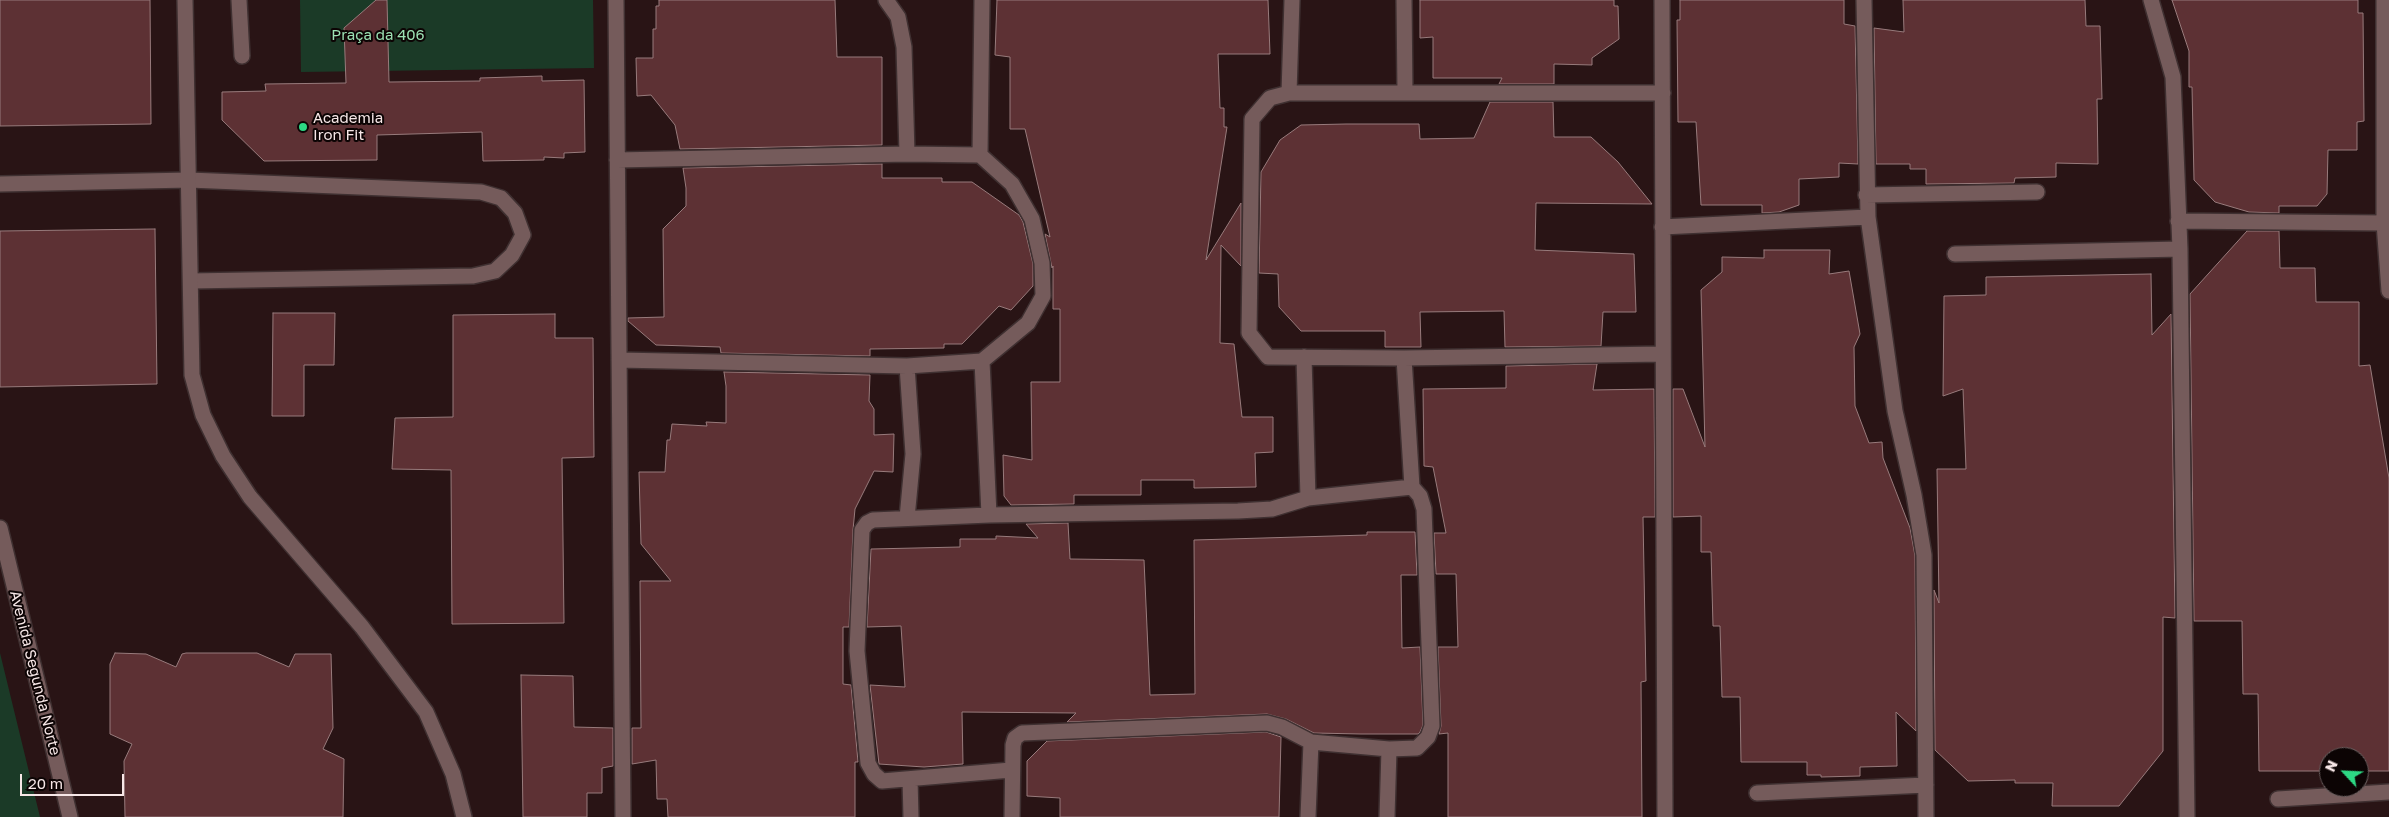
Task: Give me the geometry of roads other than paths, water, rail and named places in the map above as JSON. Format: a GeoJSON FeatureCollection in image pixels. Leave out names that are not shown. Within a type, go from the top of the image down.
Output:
{"type":"FeatureCollection","features":[{"type":"Feature","properties":{"kind":"street"},"geometry":{"type":"LineString","coordinates":[[185,0],[192,375],[203,415],[211,432],[250,497],[362,627],[426,712],[453,774],[464,817]]}},
{"type":"Feature","properties":{"kind":"street"},"geometry":{"type":"LineString","coordinates":[[240,0],[242,56]]}},
{"type":"Feature","properties":{"kind":"street"},"geometry":{"type":"LineString","coordinates":[[616,0],[623,817]]}},
{"type":"Feature","properties":{"kind":"street"},"geometry":{"type":"LineString","coordinates":[[886,0],[898,17],[904,47],[907,154]]}},
{"type":"Feature","properties":{"kind":"street"},"geometry":{"type":"LineString","coordinates":[[980,155],[982,0]]}},
{"type":"Feature","properties":{"kind":"street"},"geometry":{"type":"LineString","coordinates":[[1289,93],[1292,0]]}},
{"type":"Feature","properties":{"kind":"street"},"geometry":{"type":"LineString","coordinates":[[1404,0],[1405,92]]}},
{"type":"Feature","properties":{"kind":"street"},"geometry":{"type":"LineString","coordinates":[[1662,0],[1665,817]]}},
{"type":"Feature","properties":{"kind":"street"},"geometry":{"type":"LineString","coordinates":[[1864,0],[1866,195],[1868,217],[1896,411],[1914,495],[1924,555],[1926,817]]}},
{"type":"Feature","properties":{"kind":"street"},"geometry":{"type":"LineString","coordinates":[[2151,0],[2172,77],[2180,249],[2187,817]]}},
{"type":"Feature","properties":{"kind":"street"},"geometry":{"type":"LineString","coordinates":[[2384,0],[2387,151],[2384,223],[2389,292]]}},
{"type":"Feature","properties":{"kind":"street"},"geometry":{"type":"LineString","coordinates":[[1662,354],[1404,358],[1268,357],[1249,333],[1252,119],[1270,98],[1289,93],[1663,92]]}},
{"type":"Feature","properties":{"kind":"street"},"geometry":{"type":"LineString","coordinates":[[617,160],[907,154],[980,155],[1012,184],[1032,218],[1042,263],[1043,296],[1028,322],[982,361],[907,366],[620,360]]}},
{"type":"Feature","properties":{"kind":"street"},"geometry":{"type":"LineString","coordinates":[[0,184],[189,180],[481,192],[501,198],[515,213],[523,235],[512,254],[495,271],[473,276],[191,281]]}},
{"type":"Feature","properties":{"kind":"street"},"geometry":{"type":"LineString","coordinates":[[1866,195],[2037,192]]}},
{"type":"Feature","properties":{"kind":"street"},"geometry":{"type":"LineString","coordinates":[[1662,228],[1868,217]]}},
{"type":"Feature","properties":{"kind":"street"},"geometry":{"type":"LineString","coordinates":[[2178,220],[2384,223]]}},
{"type":"Feature","properties":{"kind":"street"},"geometry":{"type":"LineString","coordinates":[[1955,254],[2180,249]]}},
{"type":"Feature","properties":{"kind":"street"},"geometry":{"type":"LineString","coordinates":[[1304,357],[1308,498]]}},
{"type":"Feature","properties":{"kind":"street"},"geometry":{"type":"LineString","coordinates":[[1012,817],[1011,770],[1013,745],[1015,738],[1022,733],[1267,723],[1282,727],[1311,742],[1389,749],[1417,748],[1428,737],[1432,726],[1424,510],[1420,496],[1412,487],[1404,358]]}},
{"type":"Feature","properties":{"kind":"street"},"geometry":{"type":"LineString","coordinates":[[982,361],[989,515]]}},
{"type":"Feature","properties":{"kind":"street"},"geometry":{"type":"LineString","coordinates":[[907,366],[913,454],[907,518]]}},
{"type":"Feature","properties":{"kind":"street"},"geometry":{"type":"LineString","coordinates":[[1011,770],[882,781],[874,774],[868,763],[857,651],[862,530],[867,523],[873,520],[989,515],[1272,509],[1308,498],[1412,487]]}},
{"type":"Feature","properties":{"kind":"street","name":"Avenida Segunda Norte"},"geometry":{"type":"LineString","coordinates":[[0,528],[70,817]]}},
{"type":"Feature","properties":{"kind":"street"},"geometry":{"type":"LineString","coordinates":[[1308,817],[1311,742]]}},
{"type":"Feature","properties":{"kind":"street"},"geometry":{"type":"LineString","coordinates":[[1387,817],[1389,749]]}},
{"type":"Feature","properties":{"kind":"street"},"geometry":{"type":"LineString","coordinates":[[910,779],[911,817]]}},
{"type":"Feature","properties":{"kind":"street"},"geometry":{"type":"LineString","coordinates":[[1757,793],[1926,785]]}},
{"type":"Feature","properties":{"kind":"street"},"geometry":{"type":"LineString","coordinates":[[2278,799],[2389,792]]}},
{"type":"Feature","properties":{"kind":"place","name":"Academia Iron Fit"},"geometry":{"type":"Point","coordinates":[303,127]}},
{"type":"Feature","properties":{"kind":"park label","name":"Praça da 406"},"geometry":{"type":"Point","coordinates":[378,35]}}]}
